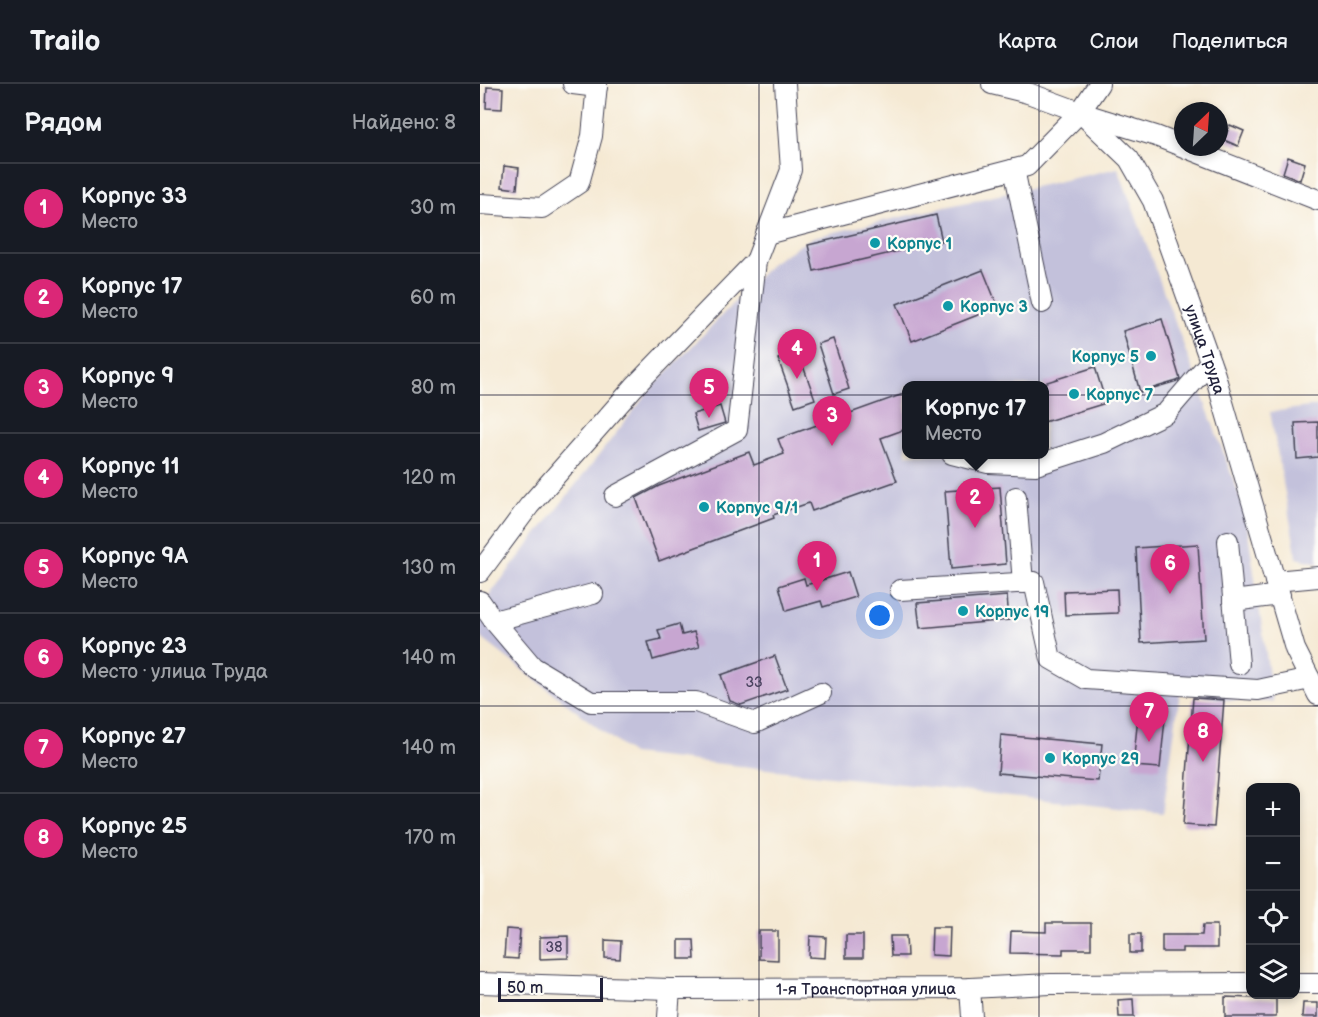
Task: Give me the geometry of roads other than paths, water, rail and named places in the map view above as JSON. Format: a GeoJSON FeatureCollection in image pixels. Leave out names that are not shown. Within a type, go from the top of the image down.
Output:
{"type":"FeatureCollection","features":[{"type":"Feature","properties":{"kind":"street"},"geometry":{"type":"LineString","coordinates":[[480,204],[542,208],[579,183],[592,136],[597,85],[573,84]]}},
{"type":"Feature","properties":{"kind":"street"},"geometry":{"type":"LineString","coordinates":[[615,496],[737,430],[756,261],[791,170],[785,84]]}},
{"type":"Feature","properties":{"kind":"street","name":"улица Труда"},"geometry":{"type":"LineString","coordinates":[[992,84],[1028,93],[1080,112],[1129,159],[1153,201],[1210,362],[1295,649],[1314,687]]}},
{"type":"Feature","properties":{"kind":"street"},"geometry":{"type":"LineString","coordinates":[[766,234],[1027,166],[1080,112],[1099,84]]}},
{"type":"Feature","properties":{"kind":"street"},"geometry":{"type":"LineString","coordinates":[[1080,112],[1156,136],[1318,200]]}},
{"type":"Feature","properties":{"kind":"street"},"geometry":{"type":"LineString","coordinates":[[1014,169],[1042,303]]}},
{"type":"Feature","properties":{"kind":"street"},"geometry":{"type":"LineString","coordinates":[[480,572],[529,507],[634,387],[756,261]]}},
{"type":"Feature","properties":{"kind":"street"},"geometry":{"type":"LineString","coordinates":[[972,459],[988,463],[1036,465],[1104,443],[1166,413],[1210,362]]}},
{"type":"Feature","properties":{"kind":"street"},"geometry":{"type":"LineString","coordinates":[[1016,497],[1023,583]]}},
{"type":"Feature","properties":{"kind":"street"},"geometry":{"type":"LineString","coordinates":[[1228,541],[1239,664]]}},
{"type":"Feature","properties":{"kind":"street"},"geometry":{"type":"LineString","coordinates":[[1233,601],[1318,577]]}},
{"type":"Feature","properties":{"kind":"street"},"geometry":{"type":"LineString","coordinates":[[900,590],[1034,582],[1051,659],[1086,679],[1258,690],[1314,687]]}},
{"type":"Feature","properties":{"kind":"street"},"geometry":{"type":"LineString","coordinates":[[494,621],[593,594]]}},
{"type":"Feature","properties":{"kind":"street"},"geometry":{"type":"LineString","coordinates":[[480,602],[533,667],[591,702],[696,702],[755,723],[821,693]]}},
{"type":"Feature","properties":{"kind":"street","name":"1-я Транспортная улица"},"geometry":{"type":"LineString","coordinates":[[480,983],[670,988],[970,988],[1051,984],[1246,983]]}},
{"type":"Feature","properties":{"kind":"street"},"geometry":{"type":"LineString","coordinates":[[1300,983],[1318,983]]}},
{"type":"Feature","properties":{"kind":"street"},"geometry":{"type":"LineString","coordinates":[[668,1017],[670,988]]}},
{"type":"Feature","properties":{"kind":"street"},"geometry":{"type":"LineString","coordinates":[[970,988],[972,1017]]}},
{"type":"Feature","properties":{"kind":"place","name":"Корпус 1"},"geometry":{"type":"Point","coordinates":[875,243]}},
{"type":"Feature","properties":{"kind":"place","name":"Корпус 3"},"geometry":{"type":"Point","coordinates":[948,306]}},
{"type":"Feature","properties":{"kind":"place","name":"Корпус 5"},"geometry":{"type":"Point","coordinates":[1151,356]}},
{"type":"Feature","properties":{"kind":"place","name":"Корпус 11"},"geometry":{"type":"Point","coordinates":[797,379]}},
{"type":"Feature","properties":{"kind":"place","name":"Корпус 7"},"geometry":{"type":"Point","coordinates":[1074,394]}},
{"type":"Feature","properties":{"kind":"place","name":"Корпус 9А"},"geometry":{"type":"Point","coordinates":[709,418]}},
{"type":"Feature","properties":{"kind":"place","name":"Корпус 9"},"geometry":{"type":"Point","coordinates":[832,446]}},
{"type":"Feature","properties":{"kind":"place","name":"Корпус 9/1"},"geometry":{"type":"Point","coordinates":[704,507]}},
{"type":"Feature","properties":{"kind":"place","name":"Корпус 17"},"geometry":{"type":"Point","coordinates":[975,528]}},
{"type":"Feature","properties":{"kind":"place","name":"Корпус 33"},"geometry":{"type":"Point","coordinates":[817,591]}},
{"type":"Feature","properties":{"kind":"place","name":"Корпус 23"},"geometry":{"type":"Point","coordinates":[1170,594]}},
{"type":"Feature","properties":{"kind":"place","name":"Корпус 19"},"geometry":{"type":"Point","coordinates":[963,611]}},
{"type":"Feature","properties":{"kind":"place","name":"Корпус 27"},"geometry":{"type":"Point","coordinates":[1149,742]}},
{"type":"Feature","properties":{"kind":"place","name":"Корпус 29"},"geometry":{"type":"Point","coordinates":[1050,758]}},
{"type":"Feature","properties":{"kind":"place","name":"Корпус 25"},"geometry":{"type":"Point","coordinates":[1203,762]}}]}
